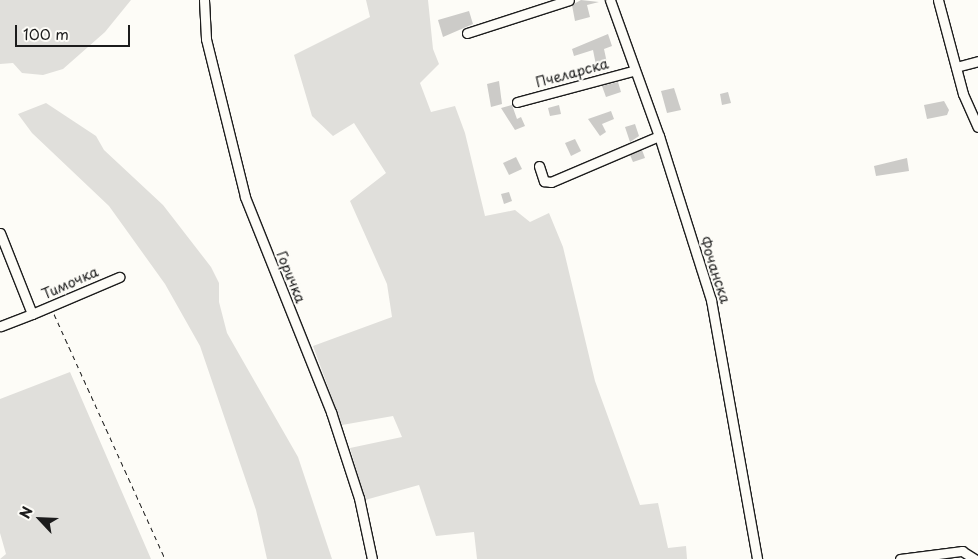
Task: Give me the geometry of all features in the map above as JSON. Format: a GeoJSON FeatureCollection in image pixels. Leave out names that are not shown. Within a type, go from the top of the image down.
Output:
{"type":"FeatureCollection","features":[{"type":"Feature","properties":{"kind":"street","name":"Горичка"},"geometry":{"type":"LineString","coordinates":[[204,0],[206,39],[245,197],[334,420],[359,498],[372,559]]}},
{"type":"Feature","properties":{"kind":"street"},"geometry":{"type":"LineString","coordinates":[[467,33],[569,0]]}},
{"type":"Feature","properties":{"kind":"street","name":"Фочанска"},"geometry":{"type":"LineString","coordinates":[[610,0],[659,136],[718,326],[730,413],[757,559]]}},
{"type":"Feature","properties":{"kind":"street"},"geometry":{"type":"LineString","coordinates":[[950,0],[939,1],[966,101],[978,127]]}},
{"type":"Feature","properties":{"kind":"street"},"geometry":{"type":"LineString","coordinates":[[956,67],[978,61]]}},
{"type":"Feature","properties":{"kind":"street","name":"Пчеларска"},"geometry":{"type":"LineString","coordinates":[[517,102],[634,71]]}},
{"type":"Feature","properties":{"kind":"street"},"geometry":{"type":"LineString","coordinates":[[538,166],[544,181],[550,182],[659,136]]}},
{"type":"Feature","properties":{"kind":"street","name":"Тимочка"},"geometry":{"type":"LineString","coordinates":[[0,233],[32,314]]}},
{"type":"Feature","properties":{"kind":"street","name":"Тимочка"},"geometry":{"type":"LineString","coordinates":[[0,326],[51,307],[119,276]]}},
{"type":"Feature","properties":{"kind":"street"},"geometry":{"type":"LineString","coordinates":[[900,559],[962,550],[975,559]]}},
{"type":"Feature","properties":{"kind":"path"},"geometry":{"type":"LineString","coordinates":[[51,307],[165,559]]}},
{"type":"Feature","properties":{"kind":"shaded area"},"geometry":{"type":"Polygon","coordinates":[[[0,0],[131,0],[105,32],[63,69],[43,75],[22,73],[13,63],[0,64],[0,0]]]}},
{"type":"Feature","properties":{"kind":"shaded area"},"geometry":{"type":"Polygon","coordinates":[[[366,0],[428,0],[433,49],[439,64],[420,83],[431,112],[455,106],[465,133],[485,216],[515,210],[530,222],[549,213],[563,247],[595,381],[640,505],[658,503],[668,548],[686,546],[687,559],[477,559],[474,532],[436,536],[419,485],[365,500],[350,448],[402,437],[393,416],[342,425],[313,346],[392,317],[387,284],[350,201],[386,173],[354,123],[333,136],[312,116],[294,55],[370,17],[366,0]]]}},
{"type":"Feature","properties":{"kind":"shaded area"},"geometry":{"type":"Polygon","coordinates":[[[46,103],[96,136],[104,150],[163,205],[211,267],[219,283],[219,302],[227,333],[298,457],[332,559],[267,559],[256,510],[200,346],[165,284],[109,206],[32,133],[18,114],[46,103]]]}},
{"type":"Feature","properties":{"kind":"shaded area"},"geometry":{"type":"Polygon","coordinates":[[[70,372],[151,559],[0,559],[6,554],[0,533],[0,399],[70,372]]]}},
{"type":"Feature","properties":{"kind":"building"},"geometry":{"type":"Polygon","coordinates":[[[581,0],[599,2],[587,5],[590,17],[575,21],[572,5],[581,0]]]}},
{"type":"Feature","properties":{"kind":"building"},"geometry":{"type":"Polygon","coordinates":[[[469,11],[473,24],[443,37],[438,20],[469,11]]]}},
{"type":"Feature","properties":{"kind":"building"},"geometry":{"type":"Polygon","coordinates":[[[608,34],[612,46],[604,49],[607,63],[596,65],[593,50],[574,56],[572,49],[608,34]]]}},
{"type":"Feature","properties":{"kind":"building"},"geometry":{"type":"Polygon","coordinates":[[[499,81],[502,104],[491,107],[487,84],[499,81]]]}},
{"type":"Feature","properties":{"kind":"building"},"geometry":{"type":"Polygon","coordinates":[[[618,82],[621,92],[606,97],[602,86],[618,82]]]}},
{"type":"Feature","properties":{"kind":"building"},"geometry":{"type":"Polygon","coordinates":[[[674,88],[681,110],[667,113],[661,91],[674,88]]]}},
{"type":"Feature","properties":{"kind":"building"},"geometry":{"type":"Polygon","coordinates":[[[728,92],[731,103],[722,105],[720,94],[728,92]]]}},
{"type":"Feature","properties":{"kind":"building"},"geometry":{"type":"Polygon","coordinates":[[[944,101],[949,110],[947,115],[927,119],[924,105],[944,101]]]}},
{"type":"Feature","properties":{"kind":"building"},"geometry":{"type":"Polygon","coordinates":[[[512,105],[517,119],[521,117],[525,126],[515,130],[501,108],[512,105]]]}},
{"type":"Feature","properties":{"kind":"building"},"geometry":{"type":"Polygon","coordinates":[[[559,105],[561,114],[550,116],[548,108],[559,105]]]}},
{"type":"Feature","properties":{"kind":"building"},"geometry":{"type":"Polygon","coordinates":[[[611,111],[614,119],[602,124],[606,132],[600,136],[588,119],[611,111]]]}},
{"type":"Feature","properties":{"kind":"building"},"geometry":{"type":"Polygon","coordinates":[[[635,124],[639,136],[630,142],[625,127],[635,124]]]}},
{"type":"Feature","properties":{"kind":"building"},"geometry":{"type":"Polygon","coordinates":[[[575,139],[581,151],[571,156],[565,143],[575,139]]]}},
{"type":"Feature","properties":{"kind":"building"},"geometry":{"type":"Polygon","coordinates":[[[642,150],[645,158],[633,162],[630,155],[642,150]]]}},
{"type":"Feature","properties":{"kind":"building"},"geometry":{"type":"Polygon","coordinates":[[[516,157],[522,169],[509,175],[503,163],[516,157]]]}},
{"type":"Feature","properties":{"kind":"building"},"geometry":{"type":"Polygon","coordinates":[[[907,158],[909,171],[876,176],[874,166],[907,158]]]}},
{"type":"Feature","properties":{"kind":"building"},"geometry":{"type":"Polygon","coordinates":[[[509,192],[512,201],[504,204],[501,194],[509,192]]]}}]}
